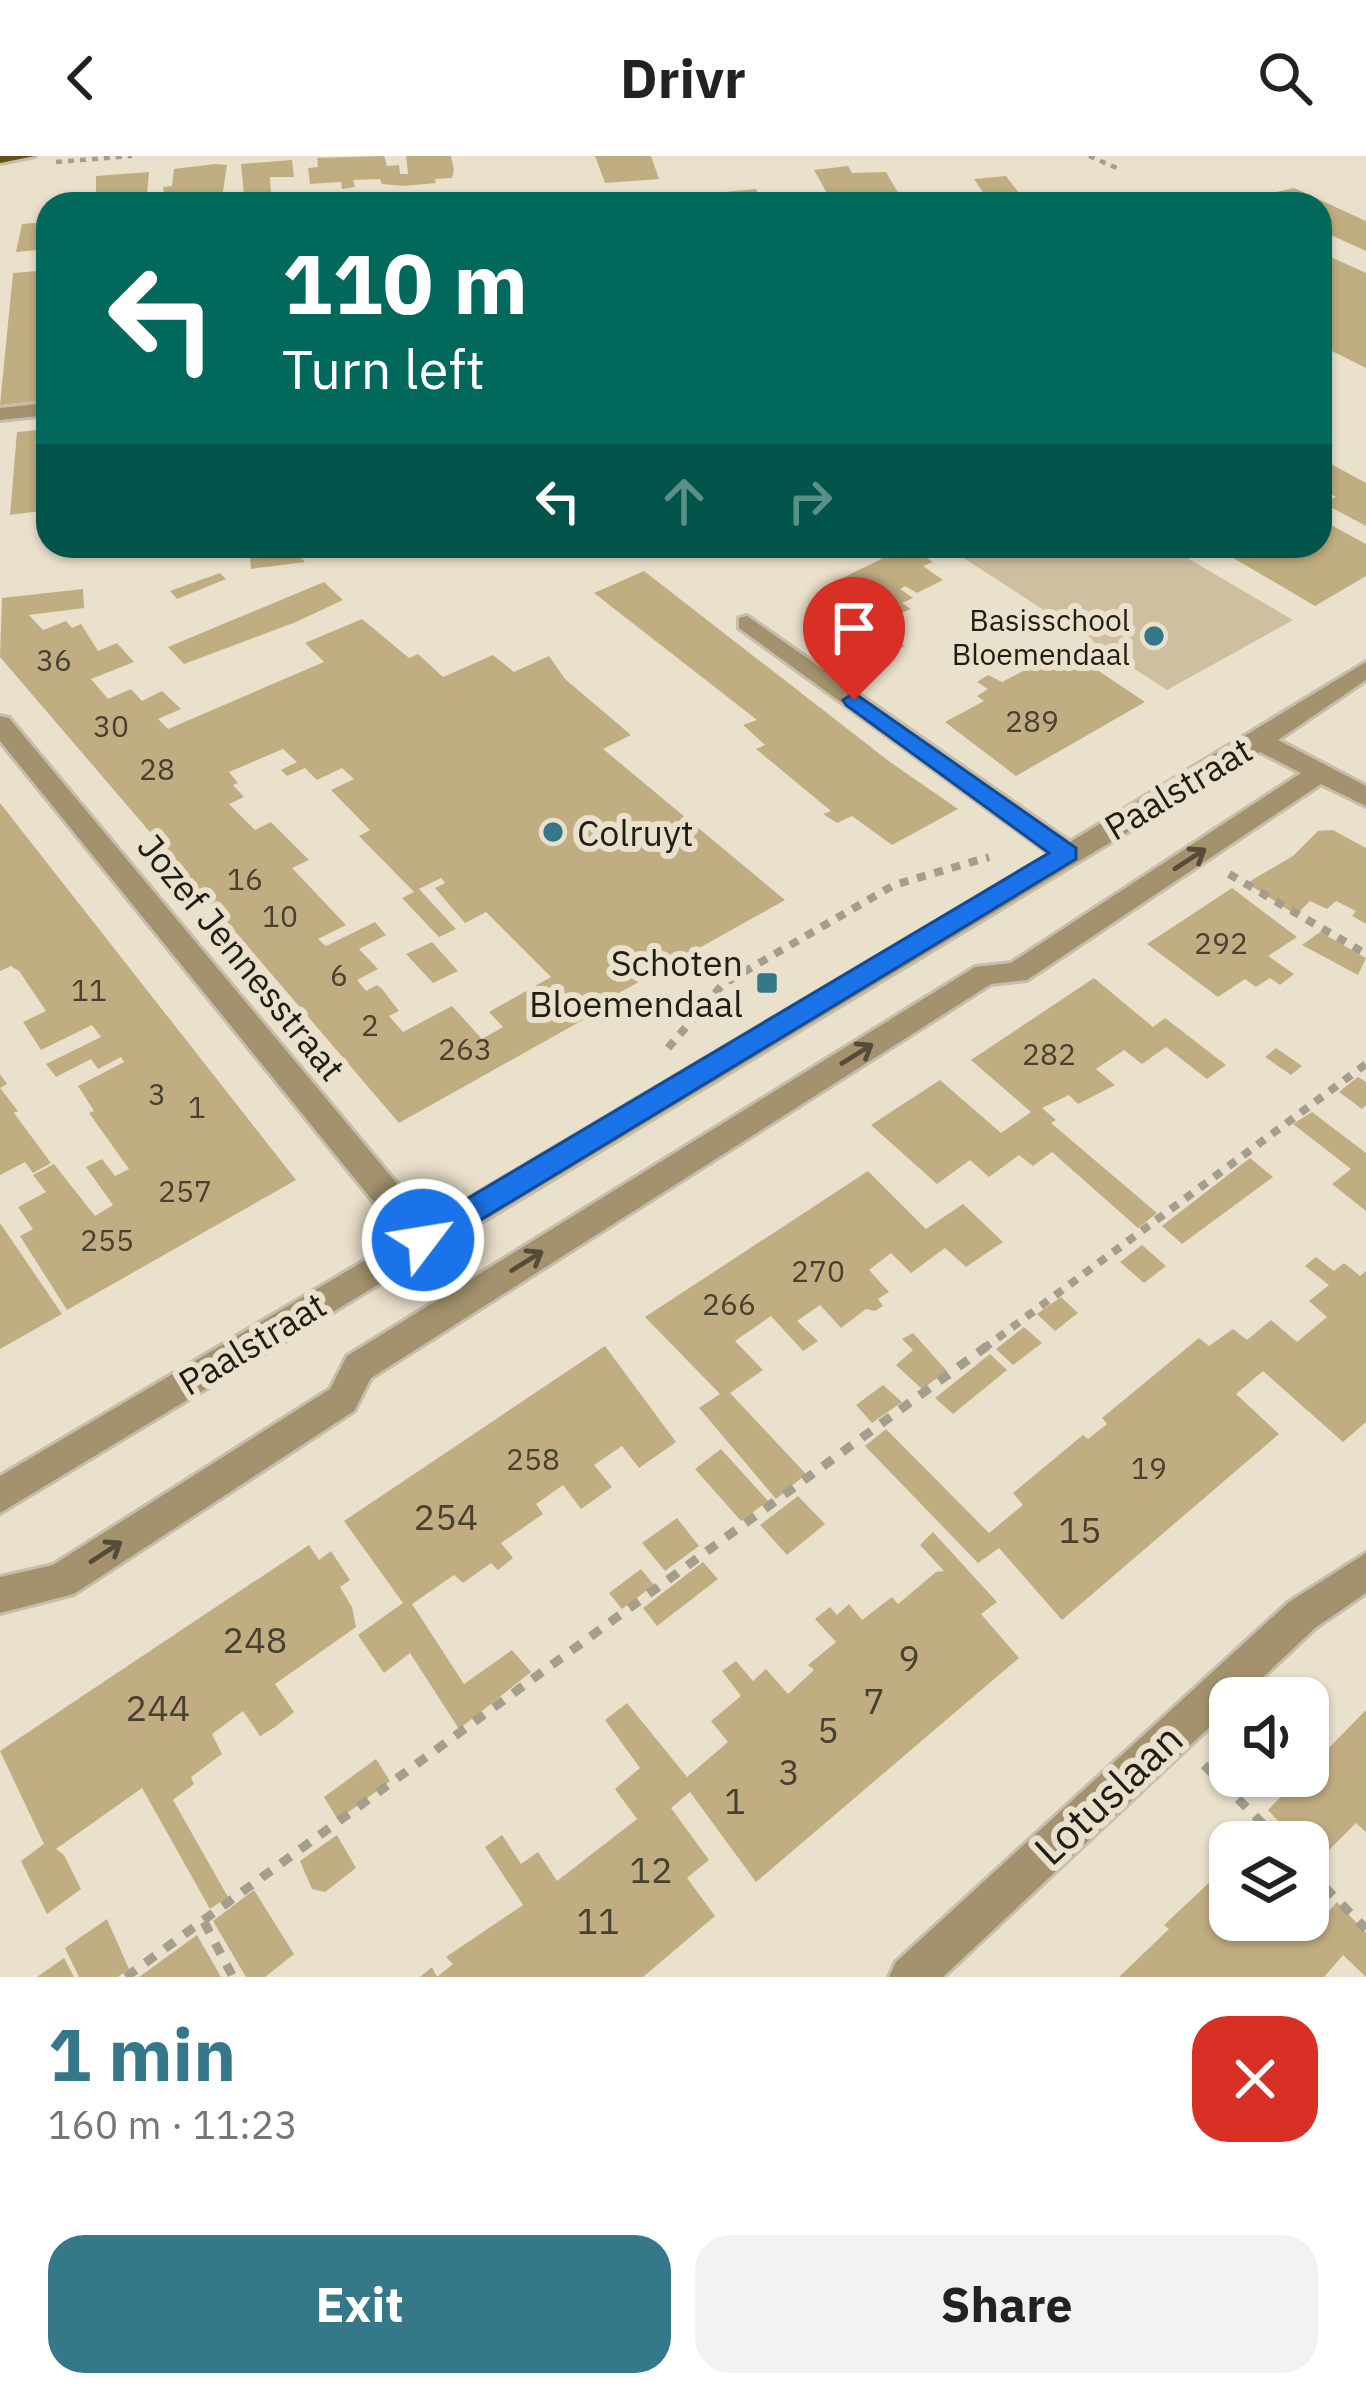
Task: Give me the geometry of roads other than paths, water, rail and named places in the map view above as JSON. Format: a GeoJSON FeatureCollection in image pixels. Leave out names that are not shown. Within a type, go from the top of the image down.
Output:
{"type":"FeatureCollection","features":[{"type":"Feature","properties":{"kind":"main road"},"geometry":{"type":"LineString","coordinates":[[0,158],[36,160]]}},
{"type":"Feature","properties":{"kind":"street"},"geometry":{"type":"LineString","coordinates":[[0,414],[36,411]]}},
{"type":"Feature","properties":{"kind":"street"},"geometry":{"type":"LineString","coordinates":[[747,623],[1067,854]]}},
{"type":"Feature","properties":{"kind":"street","name":"Paalstraat"},"geometry":{"type":"LineString","coordinates":[[0,1496],[1258,741],[1366,670]]}},
{"type":"Feature","properties":{"kind":"street","name":"Jozef Jennesstraat"},"geometry":{"type":"LineString","coordinates":[[0,724],[423,1240]]}},
{"type":"Feature","properties":{"kind":"street"},"geometry":{"type":"LineString","coordinates":[[1258,741],[1366,797]]}},
{"type":"Feature","properties":{"kind":"street","name":"Paalstraat"},"geometry":{"type":"LineString","coordinates":[[0,1594],[61,1582],[342,1400],[359,1367],[985,974],[1017,973],[1318,774]]}},
{"type":"Feature","properties":{"kind":"street","name":"Lotuslaan"},"geometry":{"type":"LineString","coordinates":[[910,1977],[1302,1615],[1366,1571]]}},
{"type":"Feature","properties":{"kind":"place","name":"Basisschool Bloemendaal"},"geometry":{"type":"Point","coordinates":[1154,636]}},
{"type":"Feature","properties":{"kind":"place","name":"Colruyt"},"geometry":{"type":"Point","coordinates":[553,832]}},
{"type":"Feature","properties":{"kind":"place","name":"Schoten Bloemendaal"},"geometry":{"type":"Point","coordinates":[767,983]}}]}
